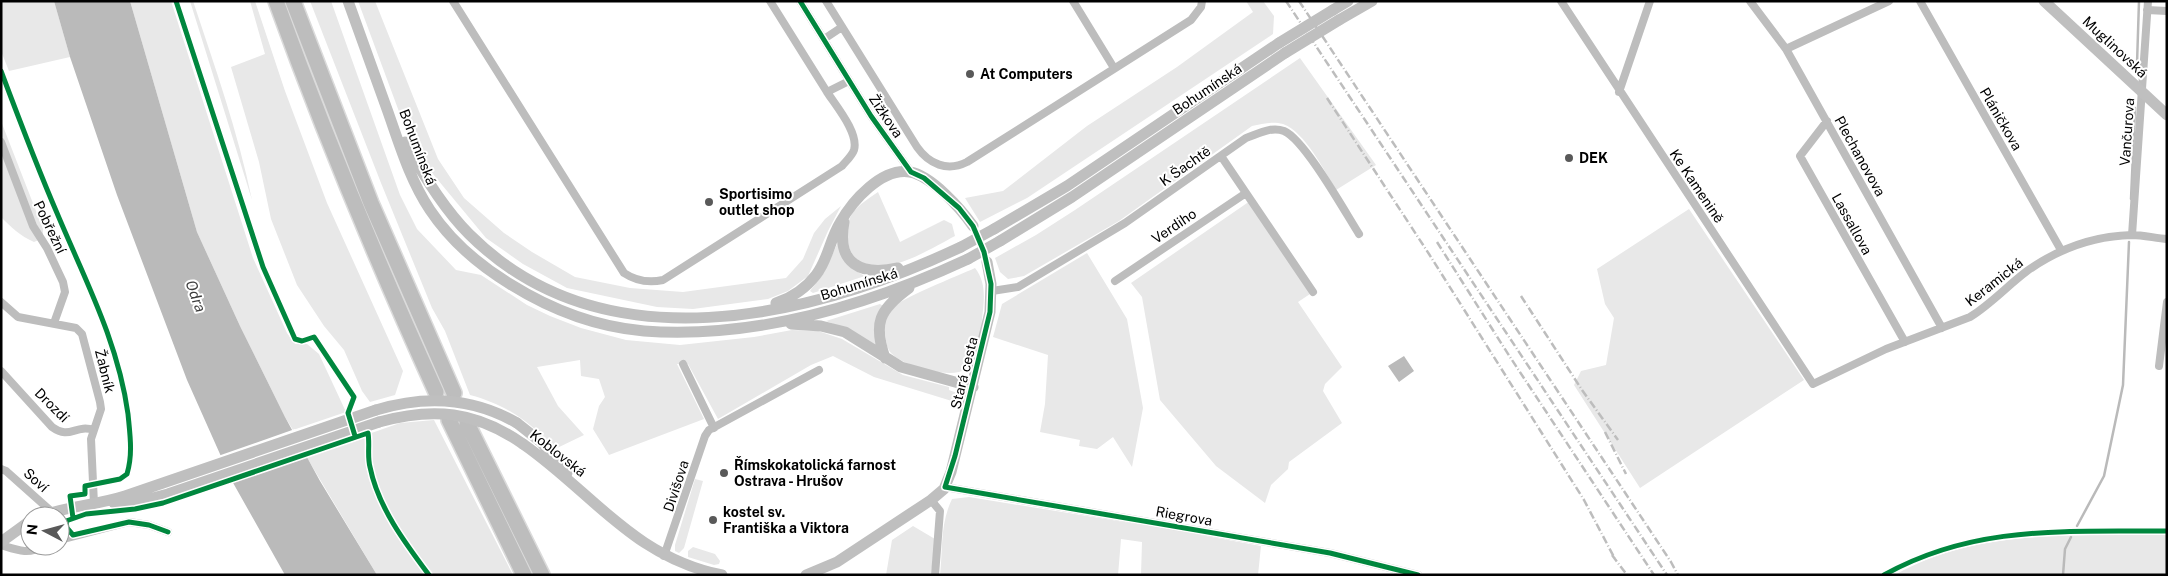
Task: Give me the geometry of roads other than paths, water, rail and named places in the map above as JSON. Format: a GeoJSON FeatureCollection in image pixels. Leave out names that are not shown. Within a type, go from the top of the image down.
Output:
{"type":"FeatureCollection","features":[{"type":"Feature","properties":{"kind":"highway"},"geometry":{"type":"LineString","coordinates":[[276,1],[305,82],[370,244],[436,392]]}},
{"type":"Feature","properties":{"kind":"highway"},"geometry":{"type":"LineString","coordinates":[[293,1],[371,203],[422,326],[454,393]]}},
{"type":"Feature","properties":{"kind":"highway"},"geometry":{"type":"LineString","coordinates":[[449,420],[524,575]]}},
{"type":"Feature","properties":{"kind":"highway"},"geometry":{"type":"LineString","coordinates":[[468,423],[542,575]]}},
{"type":"Feature","properties":{"kind":"main road","name":"Bohumínská"},"geometry":{"type":"LineString","coordinates":[[348,1],[412,179],[437,221],[487,268],[519,289],[553,306],[589,320],[644,331],[712,330],[768,323],[848,305],[932,275],[1000,241],[1087,187],[1282,48],[1332,10],[1348,1]]}},
{"type":"Feature","properties":{"kind":"main road","name":"Bohumínská"},"geometry":{"type":"LineString","coordinates":[[386,105],[414,158],[447,209],[482,246],[526,277],[575,301],[628,315],[679,319],[739,314],[792,305],[844,292],[927,262],[961,247],[1067,186],[1282,48],[1339,20],[1372,1]]}},
{"type":"Feature","properties":{"kind":"main road","name":"Muglinovská"},"geometry":{"type":"LineString","coordinates":[[2044,1],[2167,115]]}},
{"type":"Feature","properties":{"kind":"main road"},"geometry":{"type":"LineString","coordinates":[[739,314],[779,302],[805,287],[822,267],[838,226],[856,198],[896,172],[911,172]]}},
{"type":"Feature","properties":{"kind":"main road","name":"Žižkova"},"geometry":{"type":"LineString","coordinates":[[911,172],[924,178],[952,201],[972,226]]}},
{"type":"Feature","properties":{"kind":"main road"},"geometry":{"type":"LineString","coordinates":[[847,210],[842,241],[849,257],[861,268],[878,272],[927,262]]}},
{"type":"Feature","properties":{"kind":"main road","name":"Stará cesta"},"geometry":{"type":"LineString","coordinates":[[806,575],[837,562],[931,500],[945,487],[951,472],[986,332],[992,291],[987,262]]}},
{"type":"Feature","properties":{"kind":"main road"},"geometry":{"type":"LineString","coordinates":[[885,358],[878,334],[881,318],[902,293],[932,275]]}},
{"type":"Feature","properties":{"kind":"main road"},"geometry":{"type":"LineString","coordinates":[[768,323],[805,324],[845,332],[901,367],[920,374],[972,387]]}},
{"type":"Feature","properties":{"kind":"main road","name":"Koblovská"},"geometry":{"type":"LineString","coordinates":[[178,485],[339,422],[376,410],[420,400],[454,401],[485,408],[517,423],[545,447],[581,490]]}},
{"type":"Feature","properties":{"kind":"main road","name":"Koblovská"},"geometry":{"type":"LineString","coordinates":[[70,510],[178,485],[379,422],[424,413],[458,415],[492,425],[523,444],[581,490]]}},
{"type":"Feature","properties":{"kind":"main road"},"geometry":{"type":"LineString","coordinates":[[581,490],[626,531],[664,556],[694,568],[722,575]]}},
{"type":"Feature","properties":{"kind":"main road"},"geometry":{"type":"LineString","coordinates":[[1,543],[20,529]]}},
{"type":"Feature","properties":{"kind":"street"},"geometry":{"type":"LineString","coordinates":[[453,1],[624,273],[631,278],[652,282],[663,280],[842,166],[854,149],[851,129],[770,1]]}},
{"type":"Feature","properties":{"kind":"street","name":"Žižkova"},"geometry":{"type":"LineString","coordinates":[[800,1],[849,81],[911,172]]}},
{"type":"Feature","properties":{"kind":"street"},"geometry":{"type":"LineString","coordinates":[[826,1],[917,147],[930,161],[945,167],[967,162],[1191,20],[1201,7],[1202,1]]}},
{"type":"Feature","properties":{"kind":"street"},"geometry":{"type":"LineString","coordinates":[[1073,1],[1114,68]]}},
{"type":"Feature","properties":{"kind":"street","name":"Ke Kamenině"},"geometry":{"type":"LineString","coordinates":[[1561,1],[1619,92],[1813,384]]}},
{"type":"Feature","properties":{"kind":"street"},"geometry":{"type":"LineString","coordinates":[[1619,92],[1650,1]]}},
{"type":"Feature","properties":{"kind":"street","name":"Plechanovova"},"geometry":{"type":"LineString","coordinates":[[1750,1],[1786,49],[1942,328]]}},
{"type":"Feature","properties":{"kind":"street"},"geometry":{"type":"LineString","coordinates":[[1786,49],[1889,1]]}},
{"type":"Feature","properties":{"kind":"street","name":"Pláničkova"},"geometry":{"type":"LineString","coordinates":[[1920,1],[2061,250]]}},
{"type":"Feature","properties":{"kind":"street","name":"Vančurova"},"geometry":{"type":"LineString","coordinates":[[2132,235],[2148,1]]}},
{"type":"Feature","properties":{"kind":"street"},"geometry":{"type":"LineString","coordinates":[[2147,10],[2167,11]]}},
{"type":"Feature","properties":{"kind":"street"},"geometry":{"type":"LineString","coordinates":[[824,39],[842,27]]}},
{"type":"Feature","properties":{"kind":"street"},"geometry":{"type":"LineString","coordinates":[[827,92],[849,81]]}},
{"type":"Feature","properties":{"kind":"street","name":"Lassallova"},"geometry":{"type":"LineString","coordinates":[[1827,122],[1800,156],[1905,342]]}},
{"type":"Feature","properties":{"kind":"street","name":"K Šachtě"},"geometry":{"type":"LineString","coordinates":[[992,291],[1018,286],[1125,223],[1246,138],[1269,130],[1284,131],[1303,147],[1360,234]]}},
{"type":"Feature","properties":{"kind":"street","name":"Pobřežní"},"geometry":{"type":"LineString","coordinates":[[1,142],[33,226],[47,248],[63,282],[64,292],[54,323]]}},
{"type":"Feature","properties":{"kind":"street"},"geometry":{"type":"LineString","coordinates":[[1221,156],[1313,292]]}},
{"type":"Feature","properties":{"kind":"street","name":"Verdiho"},"geometry":{"type":"LineString","coordinates":[[1115,281],[1246,193]]}},
{"type":"Feature","properties":{"kind":"street","name":"Keramická"},"geometry":{"type":"LineString","coordinates":[[1813,384],[1979,311],[2027,271],[2061,250],[2084,242],[2132,235],[2167,239]]}},
{"type":"Feature","properties":{"kind":"street","name":"Žabník"},"geometry":{"type":"LineString","coordinates":[[1,302],[18,317],[36,322],[54,323],[76,328],[82,334],[100,402],[100,409],[91,439],[91,458],[98,504]]}},
{"type":"Feature","properties":{"kind":"street"},"geometry":{"type":"LineString","coordinates":[[2159,366],[2167,302]]}},
{"type":"Feature","properties":{"kind":"street"},"geometry":{"type":"LineString","coordinates":[[683,364],[714,428]]}},
{"type":"Feature","properties":{"kind":"street","name":"Divišova"},"geometry":{"type":"LineString","coordinates":[[664,556],[704,436],[714,428],[819,370]]}},
{"type":"Feature","properties":{"kind":"street","name":"Drozdí"},"geometry":{"type":"LineString","coordinates":[[1,371],[52,427],[61,433],[67,434],[85,427],[94,430]]}},
{"type":"Feature","properties":{"kind":"street","name":"Soví"},"geometry":{"type":"LineString","coordinates":[[1,469],[6,470],[40,506]]}},
{"type":"Feature","properties":{"kind":"street","name":"Riegrova"},"geometry":{"type":"LineString","coordinates":[[945,487],[1330,553],[1418,575]]}},
{"type":"Feature","properties":{"kind":"street"},"geometry":{"type":"LineString","coordinates":[[931,500],[940,511],[934,575]]}},
{"type":"Feature","properties":{"kind":"street"},"geometry":{"type":"LineString","coordinates":[[70,537],[129,522],[149,525],[168,532]]}},
{"type":"Feature","properties":{"kind":"street"},"geometry":{"type":"LineString","coordinates":[[1,543],[20,551]]}},
{"type":"Feature","properties":{"kind":"water","name":"Odra"},"geometry":{"type":"Polygon","coordinates":[[[54,1],[130,1],[197,232],[240,326],[285,417],[320,481],[377,575],[285,575],[232,481],[187,380],[117,195],[70,57],[54,1]]]}},
{"type":"Feature","properties":{"kind":"water"},"geometry":{"type":"Polygon","coordinates":[[[1404,356],[1414,371],[1399,382],[1388,366],[1404,356]]]}},
{"type":"Feature","properties":{"kind":"waterway"},"geometry":{"type":"LineString","coordinates":[[2137,64],[2139,1]]}},
{"type":"Feature","properties":{"kind":"waterway"},"geometry":{"type":"LineString","coordinates":[[2131,199],[2135,108]]}},
{"type":"Feature","properties":{"kind":"waterway"},"geometry":{"type":"LineString","coordinates":[[2077,526],[2104,476],[2123,385],[2129,242]]}},
{"type":"Feature","properties":{"kind":"waterway"},"geometry":{"type":"LineString","coordinates":[[2063,575],[2065,549],[2071,537]]}},
{"type":"Feature","properties":{"kind":"railway"},"geometry":{"type":"LineString","coordinates":[[1286,1],[1667,575]]}},
{"type":"Feature","properties":{"kind":"railway"},"geometry":{"type":"LineString","coordinates":[[1299,1],[1678,575]]}},
{"type":"Feature","properties":{"kind":"railway"},"geometry":{"type":"LineString","coordinates":[[1327,98],[1429,254],[1584,500],[1615,559]]}},
{"type":"Feature","properties":{"kind":"railway"},"geometry":{"type":"LineString","coordinates":[[1437,242],[1510,357],[1654,575]]}},
{"type":"Feature","properties":{"kind":"railway"},"geometry":{"type":"LineString","coordinates":[[1521,296],[1582,390],[1618,440]]}},
{"type":"Feature","properties":{"kind":"railway"},"geometry":{"type":"LineString","coordinates":[[1605,432],[1626,474]]}},
{"type":"Feature","properties":{"kind":"railway"},"geometry":{"type":"LineString","coordinates":[[1612,555],[1627,575]]}},
{"type":"Feature","properties":{"kind":"place","name":"At Computers"},"geometry":{"type":"Point","coordinates":[970,74]}},
{"type":"Feature","properties":{"kind":"place","name":"DEK"},"geometry":{"type":"Point","coordinates":[1569,158]}},
{"type":"Feature","properties":{"kind":"place","name":"Sportisimo outlet shop"},"geometry":{"type":"Point","coordinates":[709,202]}},
{"type":"Feature","properties":{"kind":"place","name":"Římskokatolická farnost Ostrava - Hrušov"},"geometry":{"type":"Point","coordinates":[724,473]}},
{"type":"Feature","properties":{"kind":"place","name":"kostel sv. Františka a Viktora"},"geometry":{"type":"Point","coordinates":[713,520]}}]}
